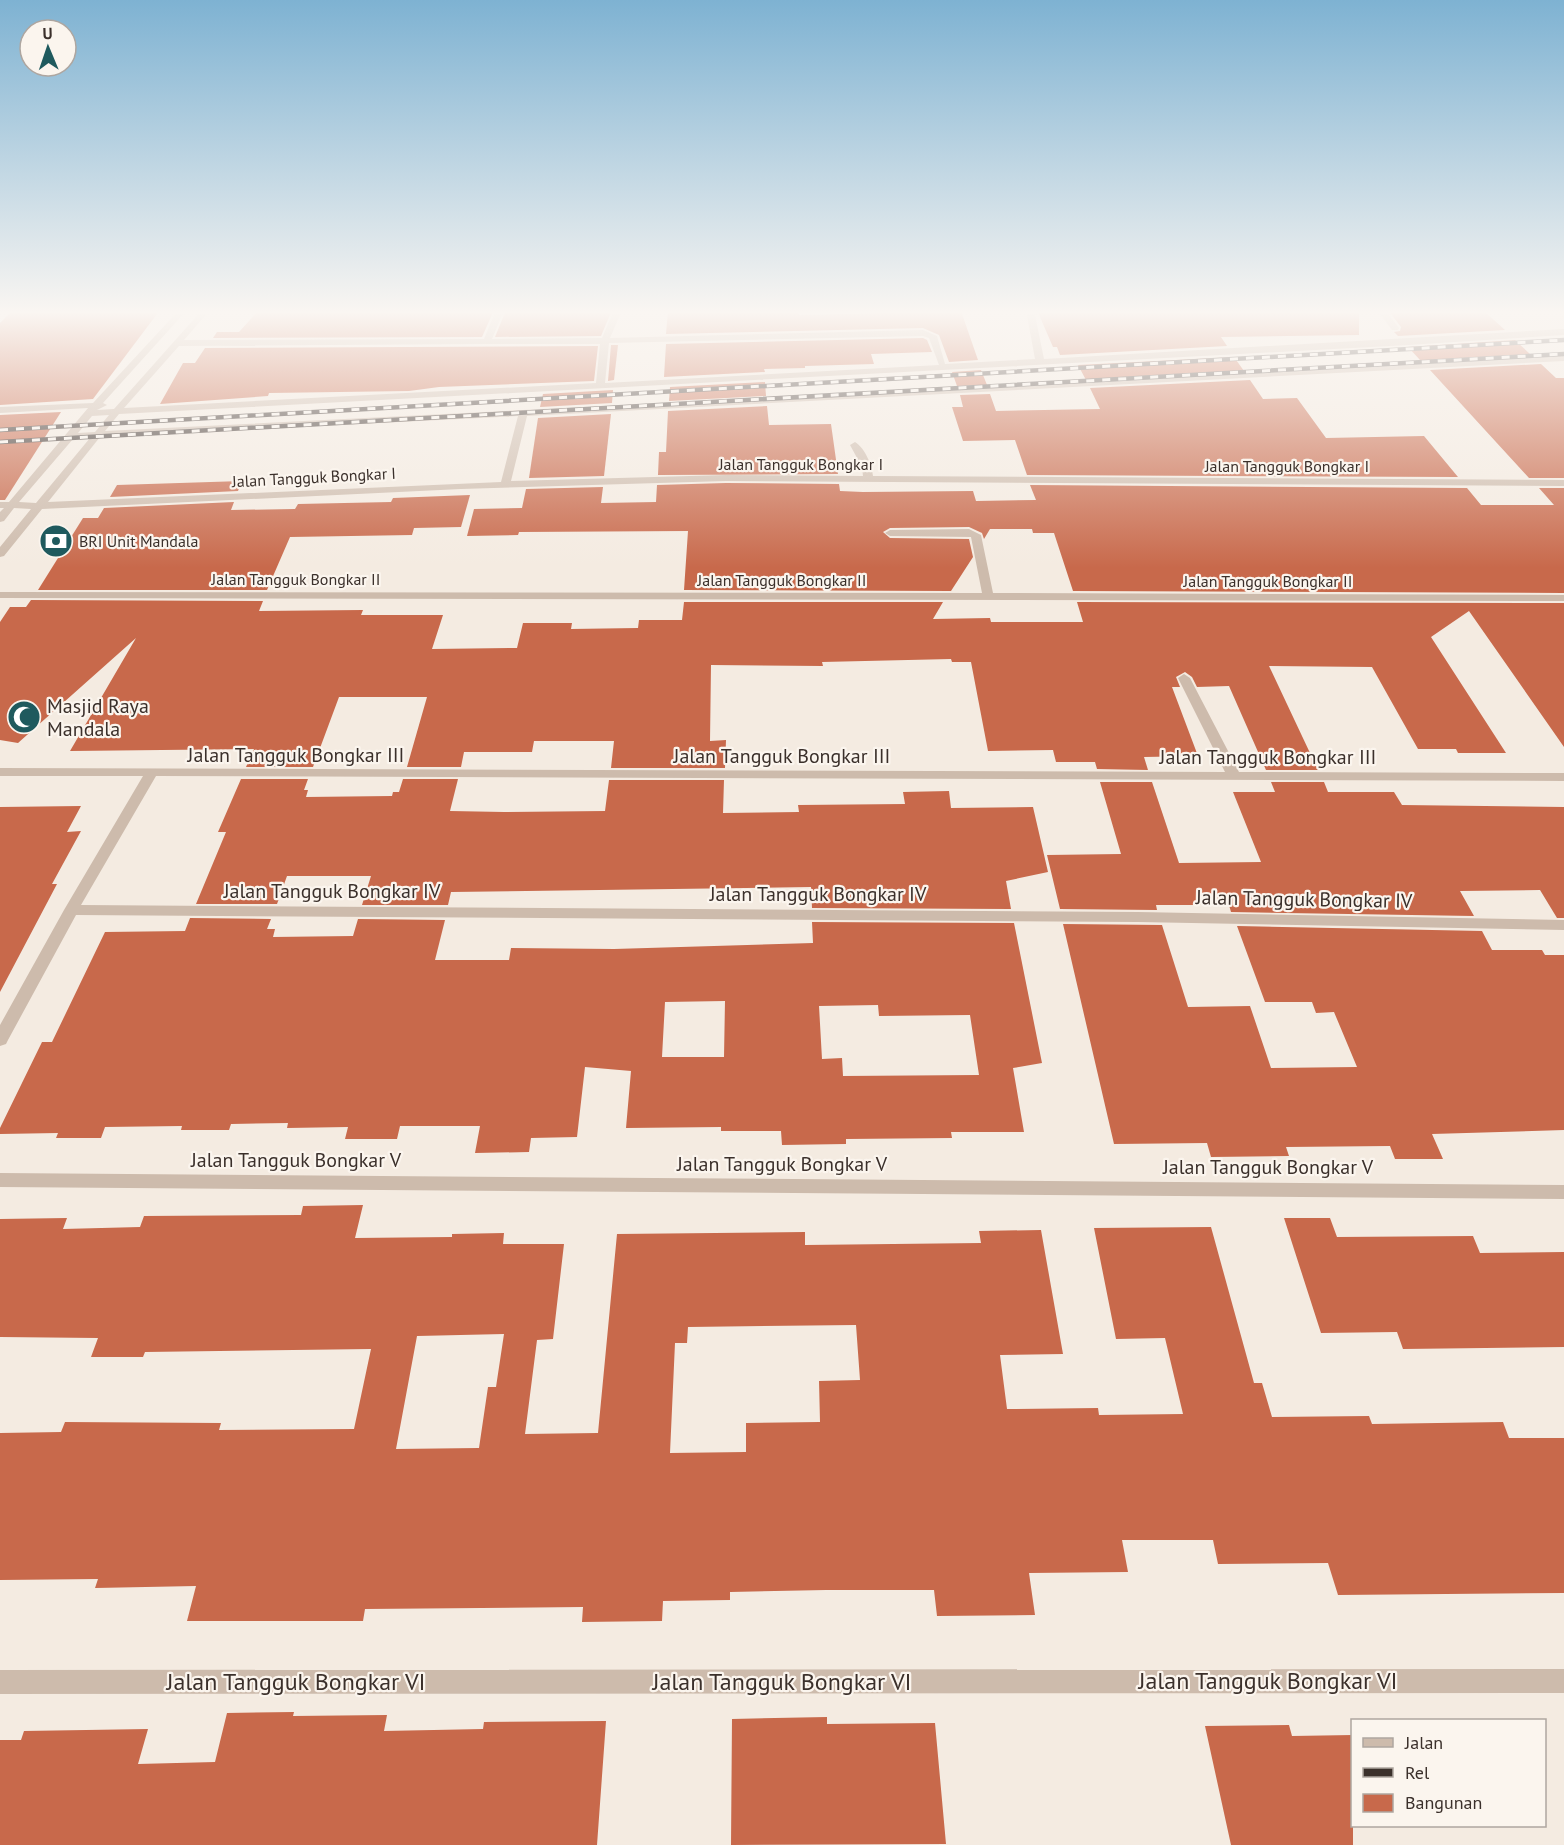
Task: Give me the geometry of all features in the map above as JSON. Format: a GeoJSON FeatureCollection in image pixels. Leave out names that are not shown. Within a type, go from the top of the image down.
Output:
{"type":"FeatureCollection","features":[{"type":"Feature","properties":{"kind":"street"},"geometry":{"type":"LineString","coordinates":[[0,519],[5,506],[105,396]]}},
{"type":"Feature","properties":{"kind":"street"},"geometry":{"type":"LineString","coordinates":[[0,554],[131,396]]}},
{"type":"Feature","properties":{"kind":"street"},"geometry":{"type":"LineString","coordinates":[[0,410],[121,408],[359,396]]}},
{"type":"Feature","properties":{"kind":"street"},"geometry":{"type":"LineString","coordinates":[[70,436],[843,396]]}},
{"type":"Feature","properties":{"kind":"street"},"geometry":{"type":"LineString","coordinates":[[505,485],[523,413]]}},
{"type":"Feature","properties":{"kind":"street"},"geometry":{"type":"LineString","coordinates":[[855,445],[867,467],[869,479]]}},
{"type":"Feature","properties":{"kind":"street","name":"Jalan Tangguk Bongkar I"},"geometry":{"type":"LineString","coordinates":[[5,506],[726,478],[1564,483]]}},
{"type":"Feature","properties":{"kind":"street"},"geometry":{"type":"LineString","coordinates":[[890,533],[969,532],[976,535],[988,597]]}},
{"type":"Feature","properties":{"kind":"street","name":"Jalan Tangguk Bongkar II"},"geometry":{"type":"LineString","coordinates":[[0,595],[1564,598]]}},
{"type":"Feature","properties":{"kind":"street"},"geometry":{"type":"LineString","coordinates":[[1184,678],[1234,776]]}},
{"type":"Feature","properties":{"kind":"street","name":"Jalan Tangguk Bongkar III"},"geometry":{"type":"LineString","coordinates":[[0,772],[1564,777]]}},
{"type":"Feature","properties":{"kind":"street"},"geometry":{"type":"LineString","coordinates":[[0,1040],[71,910],[151,774]]}},
{"type":"Feature","properties":{"kind":"street","name":"Jalan Tangguk Bongkar IV"},"geometry":{"type":"LineString","coordinates":[[71,910],[1126,917],[1564,925]]}},
{"type":"Feature","properties":{"kind":"street","name":"Jalan Tangguk Bongkar V"},"geometry":{"type":"LineString","coordinates":[[0,1180],[1564,1192]]}},
{"type":"Feature","properties":{"kind":"street","name":"Jalan Tangguk Bongkar VI"},"geometry":{"type":"LineString","coordinates":[[0,1682],[1564,1681]]}},
{"type":"Feature","properties":{"kind":"building"},"geometry":{"type":"Polygon","coordinates":[[[0,396],[95,396],[93,399],[0,405],[0,396]]]}},
{"type":"Feature","properties":{"kind":"building"},"geometry":{"type":"Polygon","coordinates":[[[164,396],[267,396],[160,404],[164,396]]]}},
{"type":"Feature","properties":{"kind":"building"},"geometry":{"type":"Polygon","coordinates":[[[543,396],[613,396],[612,403],[540,407],[543,396]]]}},
{"type":"Feature","properties":{"kind":"building"},"geometry":{"type":"Polygon","coordinates":[[[669,396],[764,396],[669,401],[669,396]]]}},
{"type":"Feature","properties":{"kind":"building"},"geometry":{"type":"Polygon","coordinates":[[[960,396],[991,396],[996,411],[1100,409],[1094,396],[1297,398],[1326,438],[1424,436],[1458,477],[1027,475],[1015,440],[963,441],[952,407],[963,407],[960,396]]]}},
{"type":"Feature","properties":{"kind":"building"},"geometry":{"type":"Polygon","coordinates":[[[1454,396],[1564,396],[1564,478],[1529,478],[1454,396]]]}},
{"type":"Feature","properties":{"kind":"building"},"geometry":{"type":"Polygon","coordinates":[[[767,406],[769,425],[831,424],[838,474],[658,475],[659,452],[666,452],[668,411],[767,406]]]}},
{"type":"Feature","properties":{"kind":"building"},"geometry":{"type":"Polygon","coordinates":[[[61,412],[5,500],[0,500],[0,415],[61,412]]]}},
{"type":"Feature","properties":{"kind":"building"},"geometry":{"type":"Polygon","coordinates":[[[611,414],[604,476],[529,478],[538,418],[611,414]]]}},
{"type":"Feature","properties":{"kind":"building"},"geometry":{"type":"Polygon","coordinates":[[[242,481],[238,491],[110,497],[117,485],[242,481]]]}},
{"type":"Feature","properties":{"kind":"building"},"geometry":{"type":"Polygon","coordinates":[[[839,484],[840,491],[863,492],[973,491],[976,501],[1036,500],[1030,485],[1467,488],[1481,505],[1554,505],[1539,488],[1564,488],[1564,593],[1073,591],[1054,533],[1033,533],[1032,529],[990,529],[984,539],[982,533],[969,527],[890,528],[883,532],[890,538],[969,539],[973,557],[951,591],[684,590],[688,531],[519,532],[518,535],[467,536],[474,509],[522,508],[526,489],[603,487],[601,503],[656,502],[657,485],[839,484]]]}},
{"type":"Feature","properties":{"kind":"building"},"geometry":{"type":"Polygon","coordinates":[[[470,495],[461,527],[414,528],[412,535],[290,537],[267,590],[38,590],[83,518],[98,518],[104,508],[234,502],[231,510],[295,509],[298,504],[391,502],[393,498],[470,495]]]}},
{"type":"Feature","properties":{"kind":"building"},"geometry":{"type":"Polygon","coordinates":[[[31,600],[263,601],[259,611],[363,610],[361,615],[443,615],[432,649],[517,648],[523,623],[572,623],[571,629],[638,628],[639,620],[682,620],[684,602],[943,602],[933,619],[990,618],[991,622],[1083,622],[1077,602],[1564,603],[1564,747],[1469,611],[1431,637],[1506,753],[1458,753],[1456,749],[1418,749],[1372,667],[1269,666],[1318,770],[1266,770],[1229,686],[1197,687],[1192,677],[1185,672],[1176,677],[1180,687],[1172,687],[1198,756],[1144,757],[1148,770],[1097,769],[1095,762],[1056,762],[1053,750],[988,751],[971,662],[952,662],[951,659],[822,662],[823,666],[711,665],[710,741],[726,740],[725,768],[611,768],[614,741],[534,741],[532,752],[464,752],[461,767],[407,767],[427,697],[339,697],[313,767],[246,767],[254,749],[70,751],[136,638],[18,743],[0,740],[0,622],[10,607],[26,607],[31,600]]]}},
{"type":"Feature","properties":{"kind":"building"},"geometry":{"type":"Polygon","coordinates":[[[241,779],[308,779],[304,790],[308,790],[306,797],[392,796],[393,792],[399,792],[403,779],[458,779],[450,811],[504,812],[605,811],[609,780],[724,780],[723,813],[799,812],[798,805],[905,804],[903,792],[949,791],[951,808],[1033,807],[1048,872],[1006,881],[1011,909],[812,908],[811,887],[451,892],[448,905],[362,905],[371,876],[287,876],[277,904],[196,904],[226,832],[218,832],[241,779]]]}},
{"type":"Feature","properties":{"kind":"building"},"geometry":{"type":"Polygon","coordinates":[[[1100,782],[1152,782],[1179,863],[1261,862],[1233,792],[1275,792],[1271,782],[1324,782],[1328,792],[1394,792],[1402,805],[1564,807],[1564,918],[1557,918],[1540,890],[1460,891],[1474,916],[1231,912],[1229,905],[1156,905],[1157,910],[1060,909],[1047,855],[1121,854],[1100,782]]]}},
{"type":"Feature","properties":{"kind":"building"},"geometry":{"type":"Polygon","coordinates":[[[81,806],[67,832],[81,831],[52,884],[57,884],[0,992],[0,807],[81,806]]]}},
{"type":"Feature","properties":{"kind":"building"},"geometry":{"type":"Polygon","coordinates":[[[190,918],[271,919],[267,929],[275,929],[273,937],[353,936],[358,919],[445,920],[435,960],[509,960],[511,948],[614,949],[813,943],[812,922],[1014,923],[1042,1063],[1013,1068],[1024,1132],[951,1132],[952,1138],[846,1139],[846,1144],[782,1145],[781,1131],[721,1131],[721,1127],[626,1128],[631,1071],[585,1067],[577,1137],[531,1138],[529,1152],[475,1153],[480,1126],[400,1126],[397,1139],[345,1139],[348,1127],[287,1128],[288,1123],[231,1124],[229,1130],[181,1130],[182,1126],[105,1127],[101,1138],[56,1138],[58,1133],[0,1134],[0,1128],[42,1042],[52,1042],[105,932],[185,931],[190,918]],[[725,1001],[665,1002],[662,1057],[724,1057],[725,1001]],[[878,1005],[819,1006],[822,1059],[842,1058],[843,1076],[979,1075],[970,1015],[879,1016],[878,1005]]]}},
{"type":"Feature","properties":{"kind":"building"},"geometry":{"type":"Polygon","coordinates":[[[1063,924],[1162,925],[1188,1007],[1250,1006],[1271,1068],[1357,1067],[1334,1012],[1316,1013],[1312,1002],[1265,1002],[1237,926],[1482,931],[1492,950],[1542,950],[1545,955],[1564,955],[1564,1130],[1432,1134],[1443,1159],[1395,1159],[1390,1146],[1286,1147],[1289,1156],[1211,1157],[1207,1143],[1114,1144],[1063,924]]]}},
{"type":"Feature","properties":{"kind":"building"},"geometry":{"type":"Polygon","coordinates":[[[363,1205],[355,1238],[452,1237],[452,1234],[504,1233],[503,1244],[564,1244],[553,1339],[537,1340],[525,1434],[598,1433],[617,1234],[805,1232],[805,1245],[981,1243],[979,1231],[1041,1230],[1063,1354],[1000,1355],[1007,1409],[1098,1408],[1099,1415],[1183,1414],[1165,1338],[1116,1339],[1094,1228],[1211,1227],[1254,1383],[1262,1383],[1272,1417],[1369,1416],[1372,1424],[1503,1422],[1509,1438],[1564,1438],[1564,1593],[1338,1595],[1328,1563],[1218,1564],[1213,1540],[1122,1540],[1128,1572],[1029,1573],[1035,1615],[937,1616],[934,1590],[826,1590],[730,1592],[730,1600],[663,1601],[662,1621],[582,1622],[583,1607],[365,1609],[363,1621],[187,1621],[196,1586],[95,1588],[98,1579],[0,1580],[0,1433],[61,1432],[65,1422],[221,1423],[219,1430],[354,1429],[371,1349],[145,1352],[143,1357],[91,1357],[98,1338],[0,1337],[0,1219],[67,1218],[63,1229],[140,1227],[144,1216],[301,1215],[303,1206],[363,1205]],[[856,1325],[688,1327],[687,1343],[675,1343],[670,1453],[746,1452],[746,1423],[820,1422],[819,1381],[860,1380],[856,1325]],[[504,1334],[417,1336],[396,1449],[479,1448],[488,1387],[496,1387],[504,1334]]]}},
{"type":"Feature","properties":{"kind":"building"},"geometry":{"type":"Polygon","coordinates":[[[1284,1218],[1330,1218],[1337,1237],[1473,1236],[1480,1253],[1564,1252],[1564,1347],[1403,1349],[1397,1332],[1321,1333],[1284,1218]]]}},
{"type":"Feature","properties":{"kind":"building"},"geometry":{"type":"Polygon","coordinates":[[[294,1712],[293,1716],[387,1715],[384,1731],[483,1729],[484,1722],[606,1721],[597,1845],[0,1845],[0,1740],[21,1740],[24,1731],[148,1729],[138,1764],[215,1762],[227,1713],[294,1712]]]}},
{"type":"Feature","properties":{"kind":"building"},"geometry":{"type":"Polygon","coordinates":[[[827,1717],[827,1724],[935,1723],[946,1844],[731,1845],[732,1719],[827,1717]]]}},
{"type":"Feature","properties":{"kind":"building"},"geometry":{"type":"Polygon","coordinates":[[[1289,1725],[1292,1736],[1351,1735],[1353,1845],[1231,1845],[1205,1726],[1289,1725]]]}},
{"type":"Feature","properties":{"kind":"railway"},"geometry":{"type":"LineString","coordinates":[[0,430],[589,396]]}},
{"type":"Feature","properties":{"kind":"railway"},"geometry":{"type":"LineString","coordinates":[[0,442],[816,396]]}},
{"type":"Feature","properties":{"kind":"place","name":"BRI Unit Mandala"},"geometry":{"type":"Point","coordinates":[56,541]}},
{"type":"Feature","properties":{"kind":"place","name":"Masjid Raya Mandala"},"geometry":{"type":"Point","coordinates":[24,717]}}]}
